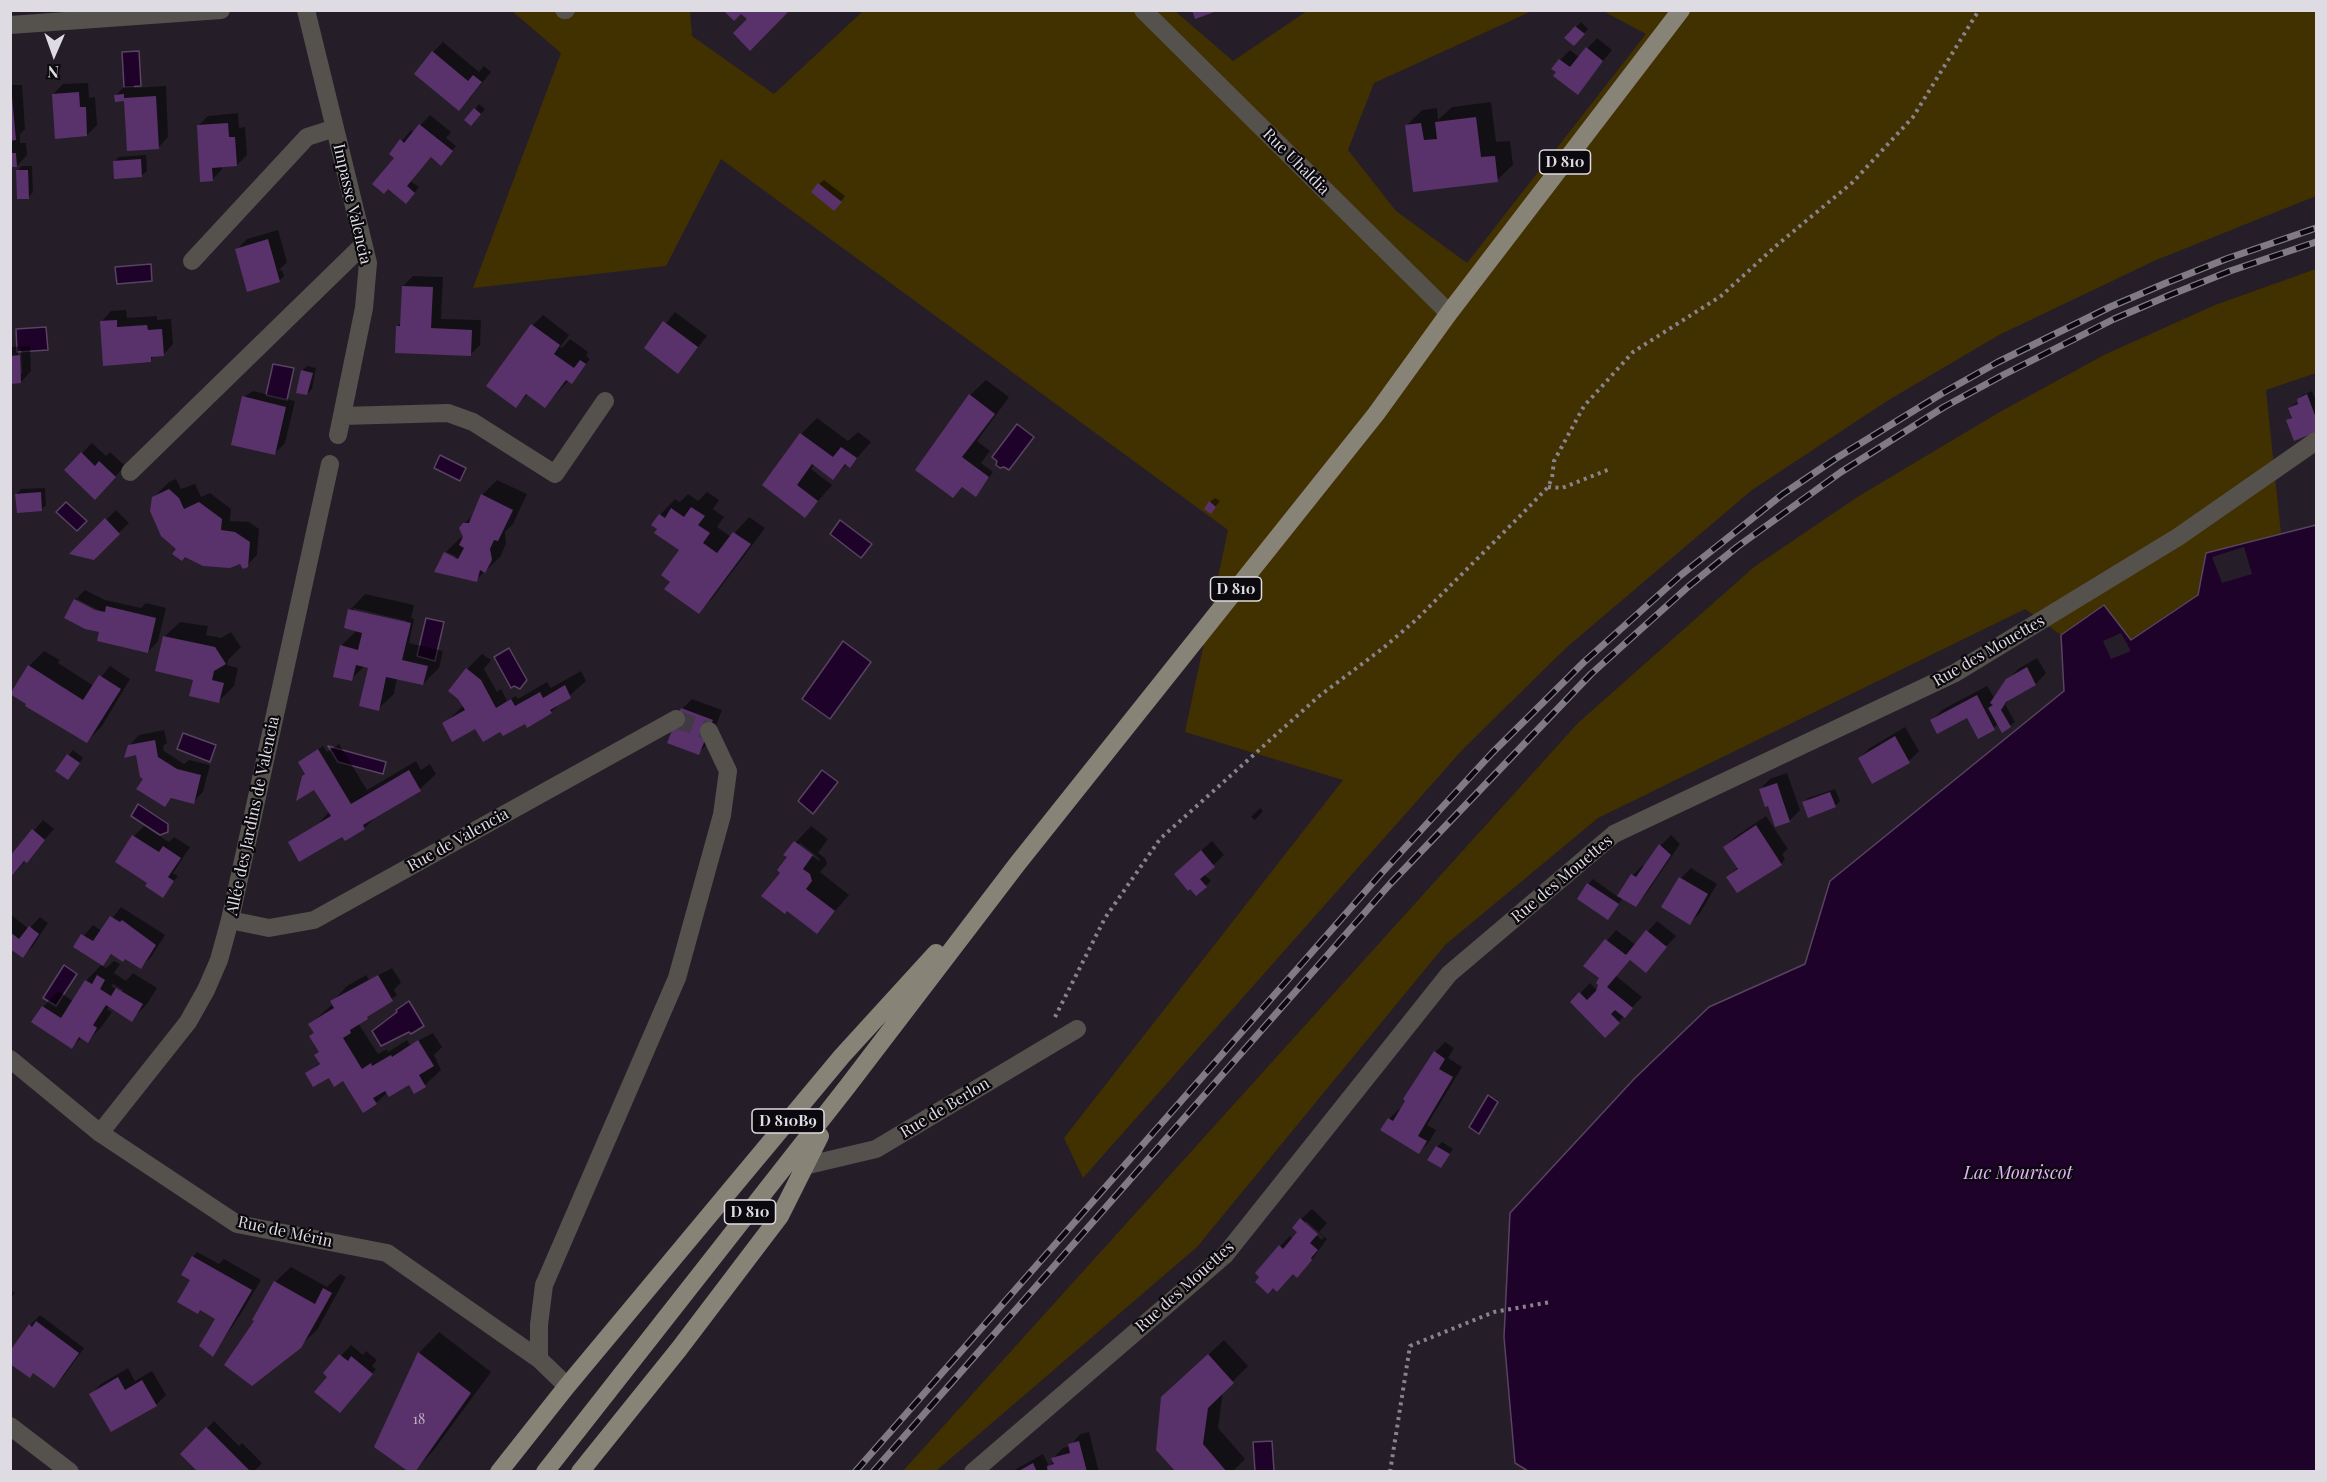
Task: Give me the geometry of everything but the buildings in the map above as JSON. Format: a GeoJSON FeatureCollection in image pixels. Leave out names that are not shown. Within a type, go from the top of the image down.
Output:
{"type":"FeatureCollection","features":[{"type":"Feature","properties":{"kind":"main road","name":"D 810"},"geometry":{"type":"LineString","coordinates":[[545,1471],[847,1088],[1018,863],[1376,414],[1449,313],[1681,10]]}},
{"type":"Feature","properties":{"kind":"main road","name":"D 810B9"},"geometry":{"type":"LineString","coordinates":[[499,1472],[567,1386],[842,1056],[1018,863]]}},
{"type":"Feature","properties":{"kind":"main road"},"geometry":{"type":"LineString","coordinates":[[580,1472],[679,1349],[780,1216],[804,1166],[847,1088]]}},
{"type":"Feature","properties":{"kind":"street"},"geometry":{"type":"LineString","coordinates":[[10,25],[221,10]]}},
{"type":"Feature","properties":{"kind":"street","name":"Impasse Valencia"},"geometry":{"type":"LineString","coordinates":[[306,10],[368,264],[364,308],[338,435]]}},
{"type":"Feature","properties":{"kind":"street","name":"Rue Uhaldia"},"geometry":{"type":"LineString","coordinates":[[1143,10],[1449,313]]}},
{"type":"Feature","properties":{"kind":"street"},"geometry":{"type":"LineString","coordinates":[[192,261],[307,137],[335,128]]}},
{"type":"Feature","properties":{"kind":"street"},"geometry":{"type":"LineString","coordinates":[[130,472],[363,245]]}},
{"type":"Feature","properties":{"kind":"street"},"geometry":{"type":"LineString","coordinates":[[342,416],[448,413],[473,422],[555,474],[604,401]]}},
{"type":"Feature","properties":{"kind":"street","name":"Rue des Mouettes"},"geometry":{"type":"LineString","coordinates":[[973,1472],[1225,1255],[1449,974],[1614,834],[1955,673],[2178,537],[2316,441]]}},
{"type":"Feature","properties":{"kind":"street","name":"Allée des Jardins de Valencia"},"geometry":{"type":"LineString","coordinates":[[100,1133],[188,1022],[219,960],[230,920],[330,464]]}},
{"type":"Feature","properties":{"kind":"street","name":"Rue de Valencia"},"geometry":{"type":"LineString","coordinates":[[230,920],[269,928],[314,920],[676,719]]}},
{"type":"Feature","properties":{"kind":"street"},"geometry":{"type":"LineString","coordinates":[[539,1359],[539,1325],[544,1285],[677,978],[722,814],[728,771],[709,731]]}},
{"type":"Feature","properties":{"kind":"street","name":"Rue de Berlon"},"geometry":{"type":"LineString","coordinates":[[804,1166],[876,1149],[1077,1029]]}},
{"type":"Feature","properties":{"kind":"street","name":"Rue de Mérin"},"geometry":{"type":"LineString","coordinates":[[10,1059],[100,1133],[237,1224],[387,1252],[539,1359],[567,1386]]}},
{"type":"Feature","properties":{"kind":"street"},"geometry":{"type":"LineString","coordinates":[[10,1426],[70,1472]]}},
{"type":"Feature","properties":{"kind":"path"},"geometry":{"type":"LineString","coordinates":[[1052,1022],[1105,918],[1160,839],[1318,696],[1382,649],[1431,606],[1548,487],[1552,478],[1554,461],[1584,406],[1633,352],[1721,297],[1777,245],[1853,182],[1913,117],[1978,10]]}},
{"type":"Feature","properties":{"kind":"path"},"geometry":{"type":"LineString","coordinates":[[1548,487],[1562,488],[1610,469]]}},
{"type":"Feature","properties":{"kind":"path"},"geometry":{"type":"LineString","coordinates":[[1390,1472],[1410,1346],[1494,1312],[1551,1302]]}},
{"type":"Feature","properties":{"kind":"shaded area"},"geometry":{"type":"Polygon","coordinates":[[[512,11],[690,11],[692,36],[774,94],[863,11],[1175,11],[1233,61],[1307,11],[1532,11],[1374,83],[1348,150],[1396,211],[1467,263],[1646,34],[1603,11],[2316,11],[2316,196],[2154,261],[1999,335],[1887,401],[1752,490],[1567,647],[1463,749],[1083,1178],[1064,1138],[1343,780],[1185,732],[1228,530],[721,159],[666,266],[473,288],[561,53],[512,11]]]}},
{"type":"Feature","properties":{"kind":"shaded area"},"geometry":{"type":"Polygon","coordinates":[[[2316,269],[2316,373],[2266,390],[2281,534],[2206,554],[2198,595],[2131,640],[2104,605],[2061,635],[2025,609],[1598,818],[1445,945],[1197,1247],[936,1471],[902,1472],[1578,723],[1754,567],[1859,496],[1998,413],[2104,355],[2215,305],[2316,269]]]}},
{"type":"Feature","properties":{"kind":"water"},"geometry":{"type":"Polygon","coordinates":[[[139,51],[141,86],[124,87],[122,52],[139,51]]]}},
{"type":"Feature","properties":{"kind":"water"},"geometry":{"type":"Polygon","coordinates":[[[151,264],[152,281],[117,284],[115,267],[151,264]]]}},
{"type":"Feature","properties":{"kind":"water"},"geometry":{"type":"Polygon","coordinates":[[[46,327],[48,350],[17,352],[16,329],[46,327]]]}},
{"type":"Feature","properties":{"kind":"water"},"geometry":{"type":"Polygon","coordinates":[[[273,364],[294,368],[287,400],[266,395],[273,364]]]}},
{"type":"Feature","properties":{"kind":"water"},"geometry":{"type":"Polygon","coordinates":[[[1017,424],[1034,437],[1009,470],[1004,467],[1000,468],[992,457],[1017,424]]]}},
{"type":"Feature","properties":{"kind":"water"},"geometry":{"type":"Polygon","coordinates":[[[440,455],[466,468],[460,481],[434,468],[440,455]]]}},
{"type":"Feature","properties":{"kind":"water"},"geometry":{"type":"Polygon","coordinates":[[[66,502],[87,521],[77,531],[56,512],[66,502]]]}},
{"type":"Feature","properties":{"kind":"water"},"geometry":{"type":"Polygon","coordinates":[[[840,520],[872,544],[861,558],[830,534],[840,520]]]}},
{"type":"Feature","properties":{"kind":"water","name":"Lac Mouriscot"},"geometry":{"type":"Polygon","coordinates":[[[2316,525],[2316,1471],[1528,1471],[1515,1463],[1504,1337],[1510,1213],[1634,1079],[1709,1007],[1805,964],[1830,881],[2064,691],[2061,635],[2104,605],[2131,640],[2198,595],[2206,553],[2316,525]]]}},
{"type":"Feature","properties":{"kind":"water"},"geometry":{"type":"Polygon","coordinates":[[[426,618],[444,622],[435,661],[417,656],[426,618]]]}},
{"type":"Feature","properties":{"kind":"water"},"geometry":{"type":"Polygon","coordinates":[[[843,641],[871,662],[830,719],[802,699],[843,641]]]}},
{"type":"Feature","properties":{"kind":"water"},"geometry":{"type":"Polygon","coordinates":[[[509,648],[527,680],[520,689],[514,686],[511,688],[494,657],[509,648]]]}},
{"type":"Feature","properties":{"kind":"water"},"geometry":{"type":"Polygon","coordinates":[[[183,733],[216,745],[210,762],[177,749],[183,733]]]}},
{"type":"Feature","properties":{"kind":"water"},"geometry":{"type":"Polygon","coordinates":[[[328,746],[386,762],[383,774],[338,762],[328,746]]]}},
{"type":"Feature","properties":{"kind":"water"},"geometry":{"type":"Polygon","coordinates":[[[822,770],[838,782],[813,814],[798,801],[822,770]]]}},
{"type":"Feature","properties":{"kind":"water"},"geometry":{"type":"Polygon","coordinates":[[[138,804],[168,824],[168,832],[160,835],[131,816],[138,804]]]}},
{"type":"Feature","properties":{"kind":"water"},"geometry":{"type":"Polygon","coordinates":[[[64,965],[77,974],[56,1006],[43,998],[64,965]]]}},
{"type":"Feature","properties":{"kind":"water"},"geometry":{"type":"Polygon","coordinates":[[[409,1001],[424,1026],[381,1046],[372,1031],[409,1001]]]}},
{"type":"Feature","properties":{"kind":"water"},"geometry":{"type":"Polygon","coordinates":[[[1488,1095],[1498,1102],[1479,1134],[1469,1127],[1488,1095]]]}},
{"type":"Feature","properties":{"kind":"water"},"geometry":{"type":"Polygon","coordinates":[[[1272,1441],[1274,1471],[1255,1471],[1253,1442],[1272,1441]]]}},
{"type":"Feature","properties":{"kind":"pier"},"geometry":{"type":"Polygon","coordinates":[[[2244,547],[2252,574],[2222,583],[2212,557],[2244,547]]]}},
{"type":"Feature","properties":{"kind":"pier"},"geometry":{"type":"Polygon","coordinates":[[[2121,633],[2131,651],[2111,659],[2103,641],[2121,633]]]}},
{"type":"Feature","properties":{"kind":"tunnel"},"geometry":{"type":"LineString","coordinates":[[676,719],[709,731]]}},
{"type":"Feature","properties":{"kind":"railway"},"geometry":{"type":"LineString","coordinates":[[855,1472],[1378,877],[1492,753],[1584,662],[1681,575],[1783,494],[1835,459],[1998,362],[2110,307],[2166,283],[2226,259],[2316,228]]}},
{"type":"Feature","properties":{"kind":"railway"},"geometry":{"type":"LineString","coordinates":[[873,1472],[1390,884],[1591,674],[1689,586],[1737,547],[1841,472],[1944,407],[2114,319],[2230,271],[2316,242]]}}]}
